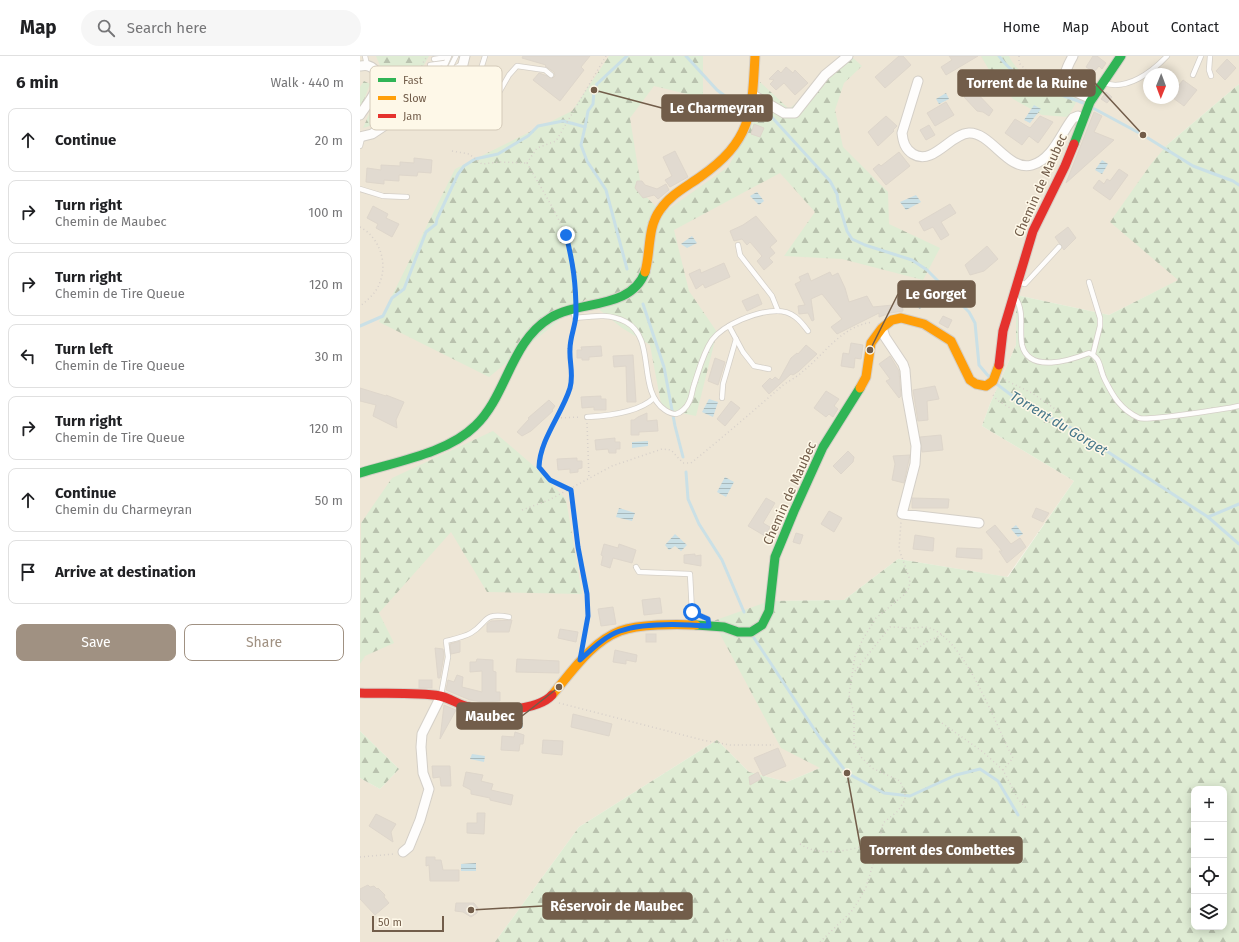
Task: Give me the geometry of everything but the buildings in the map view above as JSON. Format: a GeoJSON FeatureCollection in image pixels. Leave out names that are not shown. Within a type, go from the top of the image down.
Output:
{"type":"FeatureCollection","features":[{"type":"Feature","properties":{"kind":"street"},"geometry":{"type":"LineString","coordinates":[[360,473],[446,444],[468,432],[483,417],[514,359],[527,339],[549,318],[574,306],[616,299],[638,284],[643,278],[648,265],[652,228],[655,217],[662,206],[676,193],[715,167],[734,149],[739,142],[751,113],[756,56]]}},
{"type":"Feature","properties":{"kind":"street"},"geometry":{"type":"LineString","coordinates":[[753,97],[784,113],[796,113],[825,75],[848,56]]}},
{"type":"Feature","properties":{"kind":"street"},"geometry":{"type":"LineString","coordinates":[[1073,56],[1064,78],[1069,90],[1092,99]]}},
{"type":"Feature","properties":{"kind":"street","name":"Chemin de Maubec"},"geometry":{"type":"LineString","coordinates":[[997,374],[1003,331],[1033,231],[1066,166],[1092,99],[1120,56]]}},
{"type":"Feature","properties":{"kind":"street"},"geometry":{"type":"LineString","coordinates":[[918,81],[902,133],[903,142],[907,150],[919,157],[927,157],[963,134],[972,133],[983,138],[1015,162],[1023,166],[1030,166],[1044,159],[1074,118],[1078,116],[1083,119]]}},
{"type":"Feature","properties":{"kind":"street"},"geometry":{"type":"LineString","coordinates":[[360,116],[370,100]]}},
{"type":"Feature","properties":{"kind":"street"},"geometry":{"type":"LineString","coordinates":[[361,140],[378,130]]}},
{"type":"Feature","properties":{"kind":"street","name":"Chemin de Maubec"},"geometry":{"type":"LineString","coordinates":[[360,693],[440,696],[468,707],[482,710],[528,707],[549,698],[572,673],[580,660],[597,645],[620,631],[642,626],[668,625],[709,626],[751,632],[762,625],[769,611],[775,557],[782,539],[816,461],[866,377],[871,343],[882,328],[892,320],[901,318],[918,322],[944,335],[951,341],[970,380],[976,384],[986,386]]}},
{"type":"Feature","properties":{"kind":"street"},"geometry":{"type":"LineString","coordinates":[[882,328],[885,338],[906,370],[907,396],[916,446],[915,464],[902,514],[979,523]]}},
{"type":"Feature","properties":{"kind":"street"},"geometry":{"type":"LineString","coordinates":[[986,386],[993,381],[997,374]]}},
{"type":"Feature","properties":{"kind":"street"},"geometry":{"type":"LineString","coordinates":[[403,852],[409,847],[428,798],[429,789],[423,773],[421,747],[422,734],[440,696]]}},
{"type":"Feature","properties":{"kind":"lane"},"geometry":{"type":"LineString","coordinates":[[451,66],[456,56]]}},
{"type":"Feature","properties":{"kind":"lane"},"geometry":{"type":"LineString","coordinates":[[482,66],[485,56]]}},
{"type":"Feature","properties":{"kind":"lane"},"geometry":{"type":"LineString","coordinates":[[1103,82],[1111,85],[1120,84],[1145,76],[1167,56]]}},
{"type":"Feature","properties":{"kind":"lane"},"geometry":{"type":"LineString","coordinates":[[1193,75],[1201,56]]}},
{"type":"Feature","properties":{"kind":"lane"},"geometry":{"type":"LineString","coordinates":[[1210,56],[1209,70],[1211,76]]}},
{"type":"Feature","properties":{"kind":"lane"},"geometry":{"type":"LineString","coordinates":[[445,66],[449,57]]}},
{"type":"Feature","properties":{"kind":"lane"},"geometry":{"type":"LineString","coordinates":[[434,59],[449,57]]}},
{"type":"Feature","properties":{"kind":"lane"},"geometry":{"type":"LineString","coordinates":[[434,66],[445,63]]}},
{"type":"Feature","properties":{"kind":"lane"},"geometry":{"type":"LineString","coordinates":[[502,88],[518,66],[545,70],[551,75]]}},
{"type":"Feature","properties":{"kind":"lane"},"geometry":{"type":"LineString","coordinates":[[360,189],[383,196],[407,197]]}},
{"type":"Feature","properties":{"kind":"lane"},"geometry":{"type":"LineString","coordinates":[[738,246],[740,255],[772,296],[778,311]]}},
{"type":"Feature","properties":{"kind":"lane"},"geometry":{"type":"LineString","coordinates":[[1017,281],[1025,284],[1059,247]]}},
{"type":"Feature","properties":{"kind":"lane"},"geometry":{"type":"LineString","coordinates":[[1089,282],[1100,318],[1100,326],[1092,354]]}},
{"type":"Feature","properties":{"kind":"lane"},"geometry":{"type":"LineString","coordinates":[[1013,294],[1019,303],[1022,346],[1029,357],[1041,362],[1064,362],[1089,353],[1096,355],[1103,378],[1116,400],[1127,412],[1141,419],[1221,410],[1239,406]]}},
{"type":"Feature","properties":{"kind":"lane"},"geometry":{"type":"LineString","coordinates":[[574,306],[575,318],[607,315],[627,322],[634,329],[643,347],[650,387],[654,398],[661,407],[669,413],[676,414],[683,410],[689,402],[703,357],[713,340],[729,326],[743,318],[778,311],[785,312],[800,320],[808,331]]}},
{"type":"Feature","properties":{"kind":"lane"},"geometry":{"type":"LineString","coordinates":[[729,326],[743,352],[754,366],[769,369]]}},
{"type":"Feature","properties":{"kind":"lane"},"geometry":{"type":"LineString","coordinates":[[722,398],[723,384],[736,339]]}},
{"type":"Feature","properties":{"kind":"lane"},"geometry":{"type":"LineString","coordinates":[[587,417],[609,416],[648,404],[654,398]]}},
{"type":"Feature","properties":{"kind":"lane"},"geometry":{"type":"LineString","coordinates":[[636,566],[639,572],[690,574],[692,612],[708,619],[709,626]]}},
{"type":"Feature","properties":{"kind":"lane"},"geometry":{"type":"LineString","coordinates":[[440,696],[448,657],[446,641],[471,634],[486,618],[501,615],[509,616]]}},
{"type":"Feature","properties":{"kind":"path"},"geometry":{"type":"LineString","coordinates":[[421,66],[421,64],[428,56]]}},
{"type":"Feature","properties":{"kind":"path"},"geometry":{"type":"LineString","coordinates":[[527,163],[538,148],[556,141],[566,120],[606,56]]}},
{"type":"Feature","properties":{"kind":"path"},"geometry":{"type":"LineString","coordinates":[[1019,56],[1019,63],[1028,72],[1069,90]]}},
{"type":"Feature","properties":{"kind":"path"},"geometry":{"type":"LineString","coordinates":[[452,150],[470,154],[482,164],[500,162],[527,163]]}},
{"type":"Feature","properties":{"kind":"path"},"geometry":{"type":"LineString","coordinates":[[527,163],[546,195],[566,235],[576,280],[574,306]]}},
{"type":"Feature","properties":{"kind":"path"},"geometry":{"type":"LineString","coordinates":[[360,227],[372,236],[378,247],[383,266],[378,286],[368,299],[360,306]]}},
{"type":"Feature","properties":{"kind":"path"},"geometry":{"type":"LineString","coordinates":[[571,490],[550,480],[539,467],[542,452],[570,387],[572,372],[570,345],[575,318]]}},
{"type":"Feature","properties":{"kind":"path"},"geometry":{"type":"LineString","coordinates":[[522,510],[571,490],[612,466],[662,449],[671,450],[683,463],[691,463],[739,425],[783,385],[802,372],[838,337],[867,323],[879,323],[882,328]]}},
{"type":"Feature","properties":{"kind":"path"},"geometry":{"type":"LineString","coordinates":[[997,374],[1020,389],[1032,393],[1061,412]]}},
{"type":"Feature","properties":{"kind":"path"},"geometry":{"type":"LineString","coordinates":[[986,386],[997,400],[1015,411]]}},
{"type":"Feature","properties":{"kind":"path"},"geometry":{"type":"LineString","coordinates":[[557,418],[587,417],[589,479]]}},
{"type":"Feature","properties":{"kind":"path"},"geometry":{"type":"LineString","coordinates":[[571,490],[578,547],[587,594],[588,616],[580,660]]}},
{"type":"Feature","properties":{"kind":"path"},"geometry":{"type":"LineString","coordinates":[[820,942],[859,900],[866,887],[880,841],[883,823],[898,811],[905,800],[905,793],[900,781],[872,768],[861,757],[854,744],[854,713],[849,695],[854,672],[855,656],[863,639],[876,618],[905,594],[909,588],[910,580],[899,549],[898,536],[902,514]]}},
{"type":"Feature","properties":{"kind":"path"},"geometry":{"type":"LineString","coordinates":[[854,672],[890,627],[928,627],[942,635],[959,652],[975,678],[1013,758],[1003,770]]}},
{"type":"Feature","properties":{"kind":"path"},"geometry":{"type":"LineString","coordinates":[[917,649],[928,641],[942,635]]}},
{"type":"Feature","properties":{"kind":"path"},"geometry":{"type":"LineString","coordinates":[[549,698],[569,706],[730,746],[774,745]]}},
{"type":"Feature","properties":{"kind":"path"},"geometry":{"type":"LineString","coordinates":[[942,723],[983,752],[1003,770],[1018,799],[1027,809]]}},
{"type":"Feature","properties":{"kind":"path"},"geometry":{"type":"LineString","coordinates":[[800,844],[811,849],[831,851],[848,850],[880,841]]}},
{"type":"Feature","properties":{"kind":"path"},"geometry":{"type":"LineString","coordinates":[[360,857],[403,852]]}},
{"type":"Feature","properties":{"kind":"path"},"geometry":{"type":"LineString","coordinates":[[719,942],[729,939],[734,942]]}},
{"type":"Feature","properties":{"kind":"shaded area"},"geometry":{"type":"Polygon","coordinates":[[[360,56],[1239,56],[1239,84],[1167,145],[1179,280],[1109,315],[1016,295],[1016,345],[982,426],[1074,481],[1007,577],[898,559],[844,600],[770,601],[820,768],[787,782],[749,772],[717,740],[579,827],[495,942],[360,942],[360,778],[380,789],[399,769],[360,731],[360,56]]]}},
{"type":"Feature","properties":{"kind":"green space"},"geometry":{"type":"Polygon","coordinates":[[[376,56],[429,56],[423,66],[380,66],[376,56]]]}},
{"type":"Feature","properties":{"kind":"green space"},"geometry":{"type":"Polygon","coordinates":[[[609,56],[703,56],[703,98],[654,86],[630,118],[642,193],[663,213],[728,167],[754,120],[760,82],[789,109],[852,57],[862,66],[844,83],[835,110],[843,147],[888,192],[889,224],[940,248],[923,280],[842,259],[784,256],[815,212],[780,173],[674,230],[689,291],[717,332],[696,416],[662,409],[650,345],[622,328],[586,299],[489,377],[379,322],[455,169],[572,111],[609,56]]]}},
{"type":"Feature","properties":{"kind":"green space"},"geometry":{"type":"Polygon","coordinates":[[[981,56],[1009,56],[1014,65],[1030,78],[1049,87],[1079,97],[1068,117],[1042,115],[1013,99],[992,75],[981,56]]]}},
{"type":"Feature","properties":{"kind":"green space"},"geometry":{"type":"Polygon","coordinates":[[[364,81],[370,84],[360,111],[360,87],[364,81]]]}},
{"type":"Feature","properties":{"kind":"green space"},"geometry":{"type":"Polygon","coordinates":[[[1239,84],[1239,942],[495,942],[579,827],[717,740],[749,772],[787,782],[820,768],[781,748],[713,621],[770,601],[844,600],[898,559],[1008,577],[1074,481],[982,426],[1016,345],[1016,295],[1109,315],[1178,280],[1110,222],[1151,164],[1167,145],[1239,84]]]}},
{"type":"Feature","properties":{"kind":"green space"},"geometry":{"type":"Polygon","coordinates":[[[370,112],[370,126],[363,128],[370,112]]]}},
{"type":"Feature","properties":{"kind":"green space"},"geometry":{"type":"Polygon","coordinates":[[[493,431],[535,467],[566,499],[582,594],[487,592],[451,532],[379,613],[394,643],[365,656],[360,664],[361,523],[392,478],[493,431]]]}},
{"type":"Feature","properties":{"kind":"green space"},"geometry":{"type":"Polygon","coordinates":[[[360,731],[399,769],[380,789],[360,778],[360,731]]]}},
{"type":"Feature","properties":{"kind":"water"},"geometry":{"type":"Polygon","coordinates":[[[979,82],[989,94],[984,97],[974,86],[979,82]]]}},
{"type":"Feature","properties":{"kind":"water"},"geometry":{"type":"Polygon","coordinates":[[[946,93],[949,99],[939,104],[936,99],[946,93]]]}},
{"type":"Feature","properties":{"kind":"water"},"geometry":{"type":"Polygon","coordinates":[[[1034,105],[1041,109],[1030,123],[1024,120],[1034,105]]]}},
{"type":"Feature","properties":{"kind":"water"},"geometry":{"type":"Polygon","coordinates":[[[1102,160],[1108,164],[1102,174],[1095,170],[1102,160]]]}},
{"type":"Feature","properties":{"kind":"water"},"geometry":{"type":"Polygon","coordinates":[[[757,192],[764,201],[759,205],[750,196],[757,192]]]}},
{"type":"Feature","properties":{"kind":"water"},"geometry":{"type":"Polygon","coordinates":[[[916,195],[921,202],[906,210],[900,202],[916,195]]]}},
{"type":"Feature","properties":{"kind":"water"},"geometry":{"type":"Polygon","coordinates":[[[692,236],[697,243],[687,248],[681,244],[692,236]]]}},
{"type":"Feature","properties":{"kind":"water"},"geometry":{"type":"Polygon","coordinates":[[[911,299],[923,304],[920,309],[911,303],[911,299]]]}},
{"type":"Feature","properties":{"kind":"water"},"geometry":{"type":"Polygon","coordinates":[[[709,399],[718,402],[713,417],[702,412],[709,399]]]}},
{"type":"Feature","properties":{"kind":"water"},"geometry":{"type":"Polygon","coordinates":[[[648,441],[648,446],[632,448],[632,442],[648,441]]]}},
{"type":"Feature","properties":{"kind":"water"},"geometry":{"type":"Polygon","coordinates":[[[725,477],[734,482],[726,497],[717,492],[725,477]]]}},
{"type":"Feature","properties":{"kind":"water"},"geometry":{"type":"Polygon","coordinates":[[[619,508],[635,513],[632,521],[616,517],[619,508]]]}},
{"type":"Feature","properties":{"kind":"water"},"geometry":{"type":"Polygon","coordinates":[[[1016,525],[1023,534],[1018,537],[1011,529],[1016,525]]]}},
{"type":"Feature","properties":{"kind":"water"},"geometry":{"type":"Polygon","coordinates":[[[675,534],[687,545],[681,551],[675,546],[669,550],[665,545],[675,534]]]}},
{"type":"Feature","properties":{"kind":"water"},"geometry":{"type":"Polygon","coordinates":[[[511,720],[523,720],[523,728],[510,727],[509,725],[511,720]]]}},
{"type":"Feature","properties":{"kind":"water"},"geometry":{"type":"Polygon","coordinates":[[[472,754],[485,756],[484,762],[470,759],[472,754]]]}},
{"type":"Feature","properties":{"kind":"water"},"geometry":{"type":"Polygon","coordinates":[[[476,863],[476,871],[461,871],[461,864],[476,863]]]}},
{"type":"Feature","properties":{"kind":"waterway"},"geometry":{"type":"LineString","coordinates":[[571,123],[585,127],[588,111],[593,104],[594,90],[597,84],[627,56]]}},
{"type":"Feature","properties":{"kind":"waterway","name":"Torrent du Gorget"},"geometry":{"type":"LineString","coordinates":[[686,56],[717,90],[729,99],[748,104]]}},
{"type":"Feature","properties":{"kind":"waterway"},"geometry":{"type":"LineString","coordinates":[[999,56],[1016,74],[1038,86],[1086,104]]}},
{"type":"Feature","properties":{"kind":"waterway","name":"Torrent du Gorget"},"geometry":{"type":"LineString","coordinates":[[754,105],[760,107],[768,113],[830,181],[837,194],[847,231],[852,239],[865,245],[912,260],[927,270],[969,312],[975,323],[979,365],[990,378]]}},
{"type":"Feature","properties":{"kind":"waterway"},"geometry":{"type":"LineString","coordinates":[[1091,107],[1143,135],[1193,166],[1233,181],[1239,185]]}},
{"type":"Feature","properties":{"kind":"waterway"},"geometry":{"type":"LineString","coordinates":[[360,326],[383,316],[392,298],[404,289],[426,232],[436,224],[458,174],[464,166],[475,159],[498,154],[528,136],[538,126],[563,121],[570,123]]}},
{"type":"Feature","properties":{"kind":"waterway"},"geometry":{"type":"LineString","coordinates":[[585,127],[581,145],[587,161],[606,190],[627,269]]}},
{"type":"Feature","properties":{"kind":"waterway"},"geometry":{"type":"LineString","coordinates":[[643,304],[664,367],[675,426],[683,457]]}},
{"type":"Feature","properties":{"kind":"waterway","name":"Torrent du Gorget"},"geometry":{"type":"LineString","coordinates":[[994,382],[1027,407],[1065,424],[1208,517],[1239,544]]}},
{"type":"Feature","properties":{"kind":"waterway"},"geometry":{"type":"LineString","coordinates":[[686,472],[688,499],[699,524],[722,560],[744,612]]}},
{"type":"Feature","properties":{"kind":"waterway"},"geometry":{"type":"LineString","coordinates":[[1208,517],[1239,504]]}},
{"type":"Feature","properties":{"kind":"waterway"},"geometry":{"type":"LineString","coordinates":[[754,638],[820,738],[847,773],[884,793],[910,796],[956,775],[980,769],[998,781],[1018,815]]}},
{"type":"Feature","properties":{"kind":"traffic: fast"},"geometry":{"type":"LineString","coordinates":[[1074,144],[1090,102],[1121,56]]}},
{"type":"Feature","properties":{"kind":"traffic: fast"},"geometry":{"type":"LineString","coordinates":[[360,473],[420,456],[451,443],[464,435],[486,414],[495,400],[517,355],[537,328],[550,318],[562,312],[616,299],[628,293],[638,284],[645,272]]}},
{"type":"Feature","properties":{"kind":"traffic: fast"},"geometry":{"type":"LineString","coordinates":[[696,625],[724,627],[738,632],[751,632],[762,625],[769,611],[775,557],[794,511],[823,447],[860,388]]}},
{"type":"Feature","properties":{"kind":"traffic: slow"},"geometry":{"type":"LineString","coordinates":[[645,272],[651,232],[660,210],[673,196],[717,164],[730,151],[746,125],[750,111],[755,56]]}},
{"type":"Feature","properties":{"kind":"traffic: slow"},"geometry":{"type":"LineString","coordinates":[[860,388],[866,377],[871,343],[882,328],[892,320],[901,318],[924,324],[951,341],[970,380],[976,384],[986,386],[993,381],[999,365]]}},
{"type":"Feature","properties":{"kind":"traffic: slow"},"geometry":{"type":"LineString","coordinates":[[552,695],[591,650],[610,636],[620,631],[647,626],[696,625]]}},
{"type":"Feature","properties":{"kind":"traffic: jam"},"geometry":{"type":"LineString","coordinates":[[999,365],[1003,331],[1033,231],[1065,166],[1074,144]]}},
{"type":"Feature","properties":{"kind":"traffic: jam"},"geometry":{"type":"LineString","coordinates":[[360,693],[440,696],[462,705],[488,710],[525,707],[536,704],[552,695]]}},
{"type":"Feature","properties":{"kind":"place","name":"Le Charmeyran"},"geometry":{"type":"Point","coordinates":[594,90]}},
{"type":"Feature","properties":{"kind":"place","name":"Torrent de la Ruine"},"geometry":{"type":"Point","coordinates":[1143,135]}},
{"type":"Feature","properties":{"kind":"place","name":"Le Gorget"},"geometry":{"type":"Point","coordinates":[870,350]}},
{"type":"Feature","properties":{"kind":"place","name":"Maubec"},"geometry":{"type":"Point","coordinates":[559,687]}},
{"type":"Feature","properties":{"kind":"place","name":"Torrent des Combettes"},"geometry":{"type":"Point","coordinates":[847,773]}},
{"type":"Feature","properties":{"kind":"place","name":"Réservoir de Maubec"},"geometry":{"type":"Point","coordinates":[471,910]}},
{"type":"Feature","properties":{"kind":"route"},"geometry":{"type":"LineString","coordinates":[[566,235],[576,280],[574,297],[576,312],[569,351],[572,372],[570,387],[563,406],[545,444],[539,460],[539,467],[550,480],[564,488],[571,490],[578,547],[587,594],[588,616],[580,660],[597,645],[620,631],[642,626],[709,626],[708,619],[692,612]]}}]}
